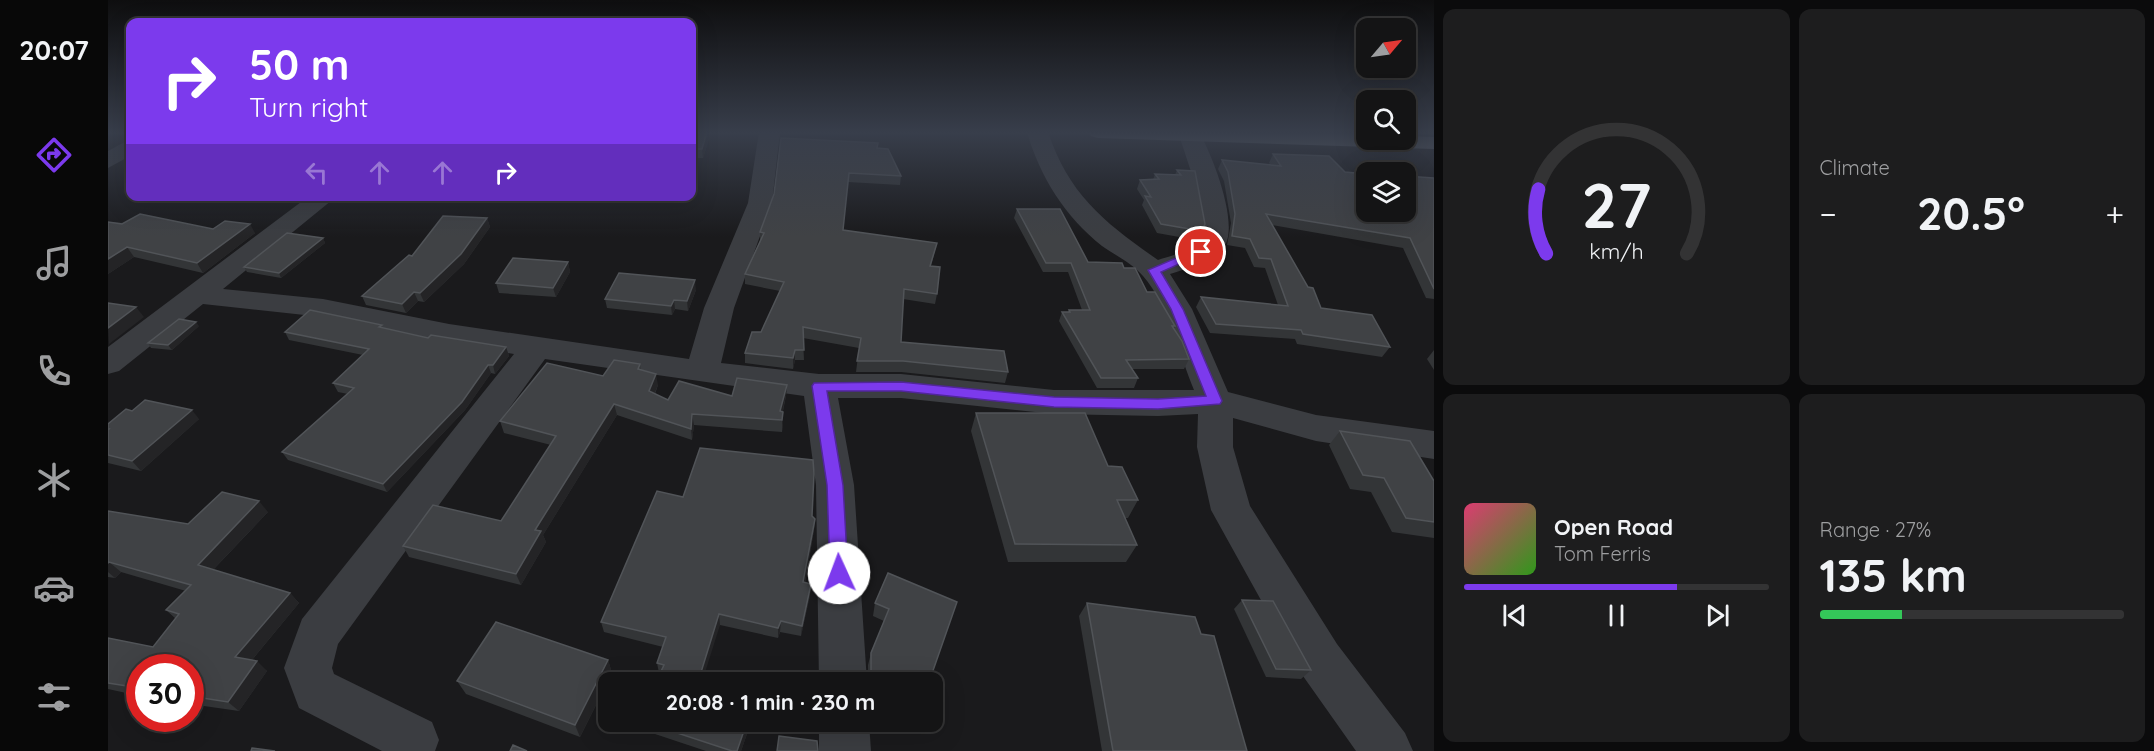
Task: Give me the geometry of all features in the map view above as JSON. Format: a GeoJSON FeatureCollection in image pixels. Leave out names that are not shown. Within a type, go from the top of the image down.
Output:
{"type":"FeatureCollection","features":[{"type":"Feature","properties":{"kind":"street"},"geometry":{"type":"LineString","coordinates":[[702,372],[719,308],[760,203],[765,167]]}},
{"type":"Feature","properties":{"kind":"street"},"geometry":{"type":"LineString","coordinates":[[1052,167],[1068,198],[1109,238],[1154,270],[1177,309],[1215,401],[1215,447],[1231,510],[1320,660],[1387,751]]}},
{"type":"Feature","properties":{"kind":"street"},"geometry":{"type":"LineString","coordinates":[[1154,270],[1201,252],[1214,243],[1218,231],[1201,167]]}},
{"type":"Feature","properties":{"kind":"street"},"geometry":{"type":"LineString","coordinates":[[108,363],[319,201]]}},
{"type":"Feature","properties":{"kind":"street"},"geometry":{"type":"LineString","coordinates":[[197,295],[323,308],[449,334],[702,372],[819,386],[901,386],[1054,402],[1158,404],[1215,401],[1316,428],[1434,445]]}},
{"type":"Feature","properties":{"kind":"street"},"geometry":{"type":"LineString","coordinates":[[414,740],[316,691],[308,668],[318,634],[537,347]]}},
{"type":"Feature","properties":{"kind":"street"},"geometry":{"type":"LineString","coordinates":[[819,386],[835,485],[843,672]]}},
{"type":"Feature","properties":{"kind":"street"},"geometry":{"type":"LineString","coordinates":[[844,732],[845,751]]}},
{"type":"Feature","properties":{"kind":"building"},"geometry":{"type":"Polygon","coordinates":[[[777,167],[897,167],[901,176],[849,173],[843,230],[937,243],[930,266],[940,267],[937,294],[904,289],[901,342],[1004,351],[1008,372],[903,361],[857,361],[861,338],[803,327],[804,350],[795,350],[793,358],[745,353],[752,332],[761,332],[784,282],[745,274],[764,233],[760,232],[774,194],[777,167]]]}},
{"type":"Feature","properties":{"kind":"building"},"geometry":{"type":"Polygon","coordinates":[[[1226,167],[1340,167],[1345,172],[1356,173],[1356,222],[1416,222],[1416,177],[1434,178],[1434,289],[1410,238],[1266,214],[1308,287],[1313,288],[1321,308],[1372,315],[1390,347],[1303,334],[1301,330],[1216,324],[1201,297],[1288,306],[1271,259],[1259,258],[1250,239],[1232,236],[1235,214],[1226,167]]]}},
{"type":"Feature","properties":{"kind":"building"},"geometry":{"type":"Polygon","coordinates":[[[1177,170],[1195,171],[1205,224],[1201,231],[1161,224],[1145,196],[1151,197],[1140,180],[1159,179],[1155,174],[1181,175],[1177,170]]]}},
{"type":"Feature","properties":{"kind":"building"},"geometry":{"type":"Polygon","coordinates":[[[1017,209],[1060,209],[1088,262],[1122,263],[1124,268],[1135,268],[1147,292],[1155,292],[1175,326],[1172,326],[1182,341],[1189,359],[1126,360],[1138,378],[1101,378],[1062,312],[1090,310],[1071,263],[1046,263],[1017,209]]]}},
{"type":"Feature","properties":{"kind":"building"},"geometry":{"type":"Polygon","coordinates":[[[140,214],[213,229],[225,221],[250,224],[197,263],[127,247],[108,259],[108,222],[122,224],[140,214]]]}},
{"type":"Feature","properties":{"kind":"building"},"geometry":{"type":"Polygon","coordinates":[[[443,216],[487,218],[461,254],[420,293],[414,292],[402,304],[362,296],[409,255],[412,256],[443,216]]]}},
{"type":"Feature","properties":{"kind":"building"},"geometry":{"type":"Polygon","coordinates":[[[287,233],[323,238],[279,273],[244,267],[287,233]]]}},
{"type":"Feature","properties":{"kind":"building"},"geometry":{"type":"Polygon","coordinates":[[[513,258],[568,262],[553,288],[496,283],[513,258]]]}},
{"type":"Feature","properties":{"kind":"building"},"geometry":{"type":"Polygon","coordinates":[[[619,273],[695,280],[687,301],[674,300],[671,306],[605,299],[619,273]]]}},
{"type":"Feature","properties":{"kind":"building"},"geometry":{"type":"Polygon","coordinates":[[[108,303],[136,307],[108,328],[108,303]]]}},
{"type":"Feature","properties":{"kind":"building"},"geometry":{"type":"Polygon","coordinates":[[[310,310],[382,325],[379,327],[428,338],[431,335],[506,347],[493,365],[488,365],[462,402],[383,484],[282,452],[354,388],[333,383],[369,349],[285,332],[310,310]]]}},
{"type":"Feature","properties":{"kind":"building"},"geometry":{"type":"Polygon","coordinates":[[[179,319],[196,322],[168,345],[148,343],[179,319]]]}},
{"type":"Feature","properties":{"kind":"building"},"geometry":{"type":"Polygon","coordinates":[[[614,360],[640,364],[638,369],[656,374],[649,391],[668,400],[679,381],[732,396],[737,378],[787,385],[780,411],[783,412],[782,420],[692,414],[691,429],[614,404],[535,530],[541,531],[516,574],[403,546],[433,505],[501,521],[556,436],[500,421],[547,363],[603,376],[614,360]]]}},
{"type":"Feature","properties":{"kind":"building"},"geometry":{"type":"Polygon","coordinates":[[[145,400],[192,410],[132,461],[108,455],[108,424],[126,409],[132,411],[145,400]]]}},
{"type":"Feature","properties":{"kind":"building"},"geometry":{"type":"Polygon","coordinates":[[[976,413],[1085,413],[1108,466],[1122,467],[1138,500],[1117,500],[1137,545],[1015,544],[976,413]]]}},
{"type":"Feature","properties":{"kind":"building"},"geometry":{"type":"Polygon","coordinates":[[[1340,431],[1410,441],[1434,481],[1434,522],[1406,518],[1384,478],[1363,475],[1340,431]]]}},
{"type":"Feature","properties":{"kind":"building"},"geometry":{"type":"Polygon","coordinates":[[[700,448],[813,460],[812,516],[815,519],[803,582],[811,584],[802,626],[781,621],[778,628],[719,614],[701,672],[661,672],[664,665],[657,663],[666,637],[601,622],[657,491],[683,497],[700,448]]]}},
{"type":"Feature","properties":{"kind":"building"},"geometry":{"type":"Polygon","coordinates":[[[222,492],[259,501],[198,565],[290,593],[235,657],[257,661],[228,702],[204,698],[204,654],[126,654],[126,686],[108,683],[108,638],[153,647],[179,614],[166,610],[191,585],[108,563],[108,511],[188,524],[222,492]]]}},
{"type":"Feature","properties":{"kind":"building"},"geometry":{"type":"Polygon","coordinates":[[[888,573],[957,602],[932,672],[863,672],[871,671],[871,653],[889,609],[875,603],[888,573]]]}},
{"type":"Feature","properties":{"kind":"building"},"geometry":{"type":"Polygon","coordinates":[[[1242,600],[1273,601],[1311,670],[1276,669],[1242,600]]]}},
{"type":"Feature","properties":{"kind":"building"},"geometry":{"type":"Polygon","coordinates":[[[1087,603],[1195,617],[1201,634],[1214,636],[1247,751],[1113,751],[1087,603]]]}},
{"type":"Feature","properties":{"kind":"building"},"geometry":{"type":"Polygon","coordinates":[[[496,622],[608,660],[602,672],[598,672],[598,680],[575,725],[457,681],[496,622]]]}},
{"type":"Feature","properties":{"kind":"building"},"geometry":{"type":"Polygon","coordinates":[[[674,732],[744,732],[737,751],[674,732]]]}},
{"type":"Feature","properties":{"kind":"building"},"geometry":{"type":"Polygon","coordinates":[[[779,736],[817,741],[818,751],[777,751],[779,736]]]}},
{"type":"Feature","properties":{"kind":"building"},"geometry":{"type":"Polygon","coordinates":[[[513,745],[527,751],[510,751],[513,745]]]}},
{"type":"Feature","properties":{"kind":"building"},"geometry":{"type":"Polygon","coordinates":[[[252,748],[275,751],[251,751],[252,748]]]}},
{"type":"Feature","properties":{"kind":"route"},"geometry":{"type":"LineString","coordinates":[[839,573],[835,485],[819,386],[901,386],[1054,402],[1158,404],[1215,401],[1177,309],[1154,270],[1201,252]]}}]}
